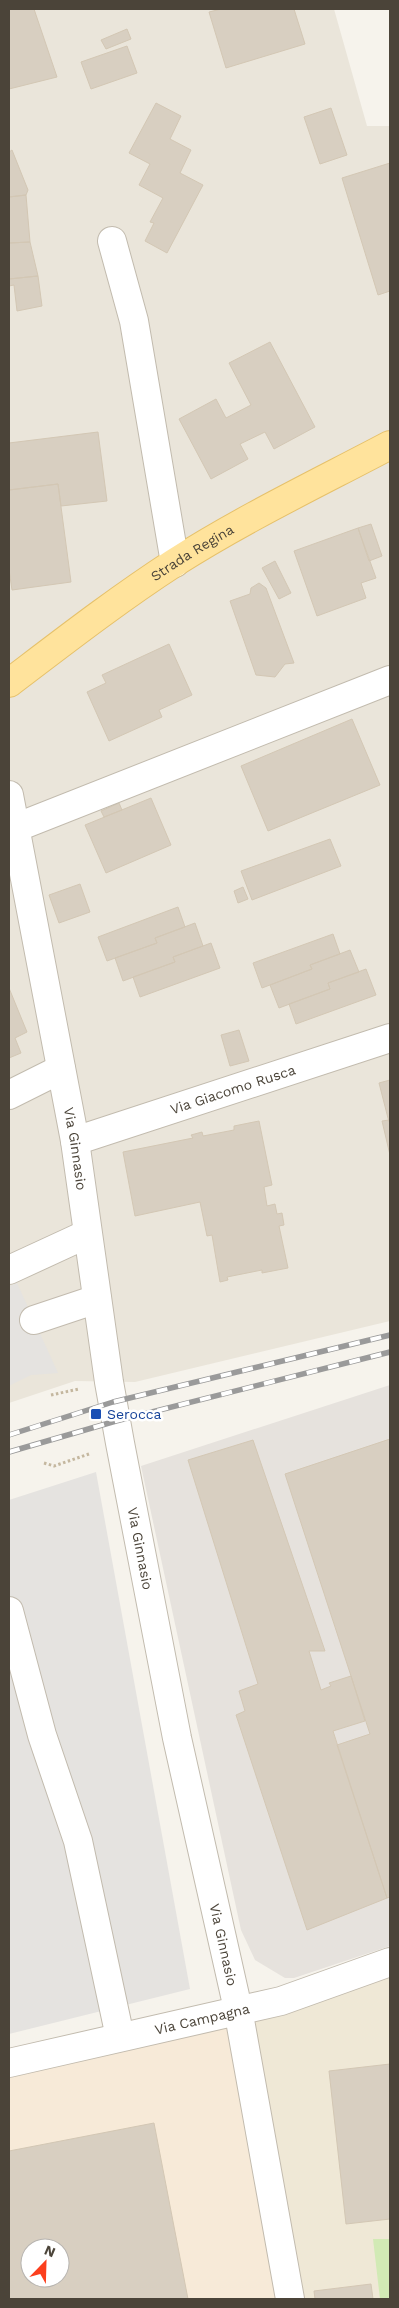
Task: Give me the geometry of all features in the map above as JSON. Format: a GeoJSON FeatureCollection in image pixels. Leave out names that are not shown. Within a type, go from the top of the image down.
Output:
{"type":"FeatureCollection","features":[{"type":"Feature","properties":{"kind":"main road","name":"Strada Regina"},"geometry":{"type":"LineString","coordinates":[[9,683],[98,615],[175,562],[238,526],[390,445]]}},
{"type":"Feature","properties":{"kind":"street"},"geometry":{"type":"LineString","coordinates":[[112,241],[134,321],[175,562]]}},
{"type":"Feature","properties":{"kind":"street"},"geometry":{"type":"LineString","coordinates":[[15,828],[390,680]]}},
{"type":"Feature","properties":{"kind":"street","name":"Via Ginnasio"},"geometry":{"type":"LineString","coordinates":[[9,795],[75,1141],[87,1234],[120,1443],[177,1738],[238,2009],[290,2299]]}},
{"type":"Feature","properties":{"kind":"street","name":"Via Giacomo Rusca"},"geometry":{"type":"LineString","coordinates":[[75,1141],[390,1038]]}},
{"type":"Feature","properties":{"kind":"street"},"geometry":{"type":"LineString","coordinates":[[9,1095],[61,1069]]}},
{"type":"Feature","properties":{"kind":"street"},"geometry":{"type":"LineString","coordinates":[[9,1270],[87,1234]]}},
{"type":"Feature","properties":{"kind":"street"},"geometry":{"type":"LineString","coordinates":[[34,1320],[97,1299]]}},
{"type":"Feature","properties":{"kind":"street"},"geometry":{"type":"LineString","coordinates":[[9,1611],[42,1734],[78,1841],[120,2037]]}},
{"type":"Feature","properties":{"kind":"street","name":"Via Campagna"},"geometry":{"type":"LineString","coordinates":[[9,2063],[238,2009],[281,2001],[390,1962]]}},
{"type":"Feature","properties":{"kind":"path"},"geometry":{"type":"LineString","coordinates":[[44,1463],[54,1466],[120,1443]]}},
{"type":"Feature","properties":{"kind":"shaded area"},"geometry":{"type":"Polygon","coordinates":[[[9,9],[334,9],[367,126],[390,126],[390,1321],[135,1382],[75,1381],[9,1403],[9,9]]]}},
{"type":"Feature","properties":{"kind":"shaded area"},"geometry":{"type":"Polygon","coordinates":[[[17,1283],[58,1373],[31,1375],[9,1386],[9,1286],[17,1283]]]}},
{"type":"Feature","properties":{"kind":"shaded area"},"geometry":{"type":"Polygon","coordinates":[[[390,1385],[390,1946],[294,1978],[285,1978],[255,1960],[241,1930],[141,1466],[390,1385]]]}},
{"type":"Feature","properties":{"kind":"shaded area"},"geometry":{"type":"Polygon","coordinates":[[[96,1472],[190,1989],[9,2034],[9,1500],[96,1472]]]}},
{"type":"Feature","properties":{"kind":"shaded area"},"geometry":{"type":"Polygon","coordinates":[[[390,1962],[390,2299],[290,2299],[238,2009],[390,1962]]]}},
{"type":"Feature","properties":{"kind":"shaded area"},"geometry":{"type":"Polygon","coordinates":[[[238,2009],[290,2299],[9,2299],[9,2063],[238,2009]]]}},
{"type":"Feature","properties":{"kind":"green space"},"geometry":{"type":"Polygon","coordinates":[[[373,2239],[390,2239],[390,2299],[380,2299],[373,2239]]]}},
{"type":"Feature","properties":{"kind":"building"},"geometry":{"type":"Polygon","coordinates":[[[9,9],[34,9],[57,77],[9,89],[9,9]]]}},
{"type":"Feature","properties":{"kind":"building"},"geometry":{"type":"Polygon","coordinates":[[[221,9],[294,9],[305,44],[226,68],[209,12],[221,9]]]}},
{"type":"Feature","properties":{"kind":"building"},"geometry":{"type":"Polygon","coordinates":[[[127,29],[131,39],[106,49],[101,40],[127,29]]]}},
{"type":"Feature","properties":{"kind":"building"},"geometry":{"type":"Polygon","coordinates":[[[127,46],[137,73],[91,89],[81,62],[127,46]]]}},
{"type":"Feature","properties":{"kind":"building"},"geometry":{"type":"Polygon","coordinates":[[[156,103],[181,116],[170,139],[191,150],[180,173],[203,185],[167,253],[145,241],[154,223],[150,222],[163,198],[139,185],[150,164],[129,153],[156,103]]]}},
{"type":"Feature","properties":{"kind":"building"},"geometry":{"type":"Polygon","coordinates":[[[331,108],[347,155],[320,164],[304,117],[331,108]]]}},
{"type":"Feature","properties":{"kind":"building"},"geometry":{"type":"Polygon","coordinates":[[[12,150],[28,190],[26,195],[9,197],[9,152],[12,150]]]}},
{"type":"Feature","properties":{"kind":"building"},"geometry":{"type":"Polygon","coordinates":[[[390,163],[390,291],[378,295],[342,178],[390,163]]]}},
{"type":"Feature","properties":{"kind":"building"},"geometry":{"type":"Polygon","coordinates":[[[26,195],[30,242],[9,243],[9,197],[26,195]]]}},
{"type":"Feature","properties":{"kind":"building"},"geometry":{"type":"Polygon","coordinates":[[[30,242],[38,276],[9,279],[9,243],[30,242]]]}},
{"type":"Feature","properties":{"kind":"building"},"geometry":{"type":"Polygon","coordinates":[[[38,276],[42,306],[17,311],[14,285],[9,286],[9,279],[38,276]]]}},
{"type":"Feature","properties":{"kind":"building"},"geometry":{"type":"Polygon","coordinates":[[[270,342],[315,427],[274,449],[265,432],[240,444],[248,459],[211,479],[179,419],[216,399],[226,418],[251,405],[229,363],[270,342]]]}},
{"type":"Feature","properties":{"kind":"building"},"geometry":{"type":"Polygon","coordinates":[[[98,432],[107,501],[61,506],[58,484],[9,490],[9,443],[98,432]]]}},
{"type":"Feature","properties":{"kind":"building"},"geometry":{"type":"Polygon","coordinates":[[[58,484],[71,582],[12,590],[9,570],[9,490],[58,484]]]}},
{"type":"Feature","properties":{"kind":"building"},"geometry":{"type":"Polygon","coordinates":[[[371,524],[382,556],[369,561],[358,528],[371,524]]]}},
{"type":"Feature","properties":{"kind":"building"},"geometry":{"type":"Polygon","coordinates":[[[358,528],[376,578],[361,583],[366,598],[317,616],[294,551],[358,528]]]}},
{"type":"Feature","properties":{"kind":"building"},"geometry":{"type":"Polygon","coordinates":[[[275,561],[291,593],[279,599],[262,568],[275,561]]]}},
{"type":"Feature","properties":{"kind":"building"},"geometry":{"type":"Polygon","coordinates":[[[259,583],[266,588],[294,663],[285,664],[275,677],[256,675],[230,601],[250,594],[251,588],[259,583]]]}},
{"type":"Feature","properties":{"kind":"building"},"geometry":{"type":"Polygon","coordinates":[[[169,644],[192,695],[159,710],[162,717],[109,741],[87,692],[106,683],[102,675],[169,644]]]}},
{"type":"Feature","properties":{"kind":"building"},"geometry":{"type":"Polygon","coordinates":[[[352,719],[380,785],[268,831],[241,766],[352,719]]]}},
{"type":"Feature","properties":{"kind":"building"},"geometry":{"type":"Polygon","coordinates":[[[151,798],[171,845],[106,873],[85,825],[151,798]]]}},
{"type":"Feature","properties":{"kind":"building"},"geometry":{"type":"Polygon","coordinates":[[[119,803],[122,810],[104,817],[101,811],[119,803]]]}},
{"type":"Feature","properties":{"kind":"building"},"geometry":{"type":"Polygon","coordinates":[[[330,839],[341,866],[252,900],[241,871],[330,839]]]}},
{"type":"Feature","properties":{"kind":"building"},"geometry":{"type":"Polygon","coordinates":[[[80,884],[90,912],[59,923],[49,895],[80,884]]]}},
{"type":"Feature","properties":{"kind":"building"},"geometry":{"type":"Polygon","coordinates":[[[243,887],[248,899],[238,903],[234,891],[243,887]]]}},
{"type":"Feature","properties":{"kind":"building"},"geometry":{"type":"Polygon","coordinates":[[[178,907],[185,927],[155,938],[157,943],[107,961],[98,937],[178,907]]]}},
{"type":"Feature","properties":{"kind":"building"},"geometry":{"type":"Polygon","coordinates":[[[195,923],[203,946],[173,957],[175,962],[123,981],[115,958],[157,943],[155,938],[195,923]]]}},
{"type":"Feature","properties":{"kind":"building"},"geometry":{"type":"Polygon","coordinates":[[[333,934],[340,954],[310,965],[312,969],[262,988],[253,963],[333,934]]]}},
{"type":"Feature","properties":{"kind":"building"},"geometry":{"type":"Polygon","coordinates":[[[211,943],[220,968],[140,997],[133,977],[175,962],[173,957],[211,943]]]}},
{"type":"Feature","properties":{"kind":"building"},"geometry":{"type":"Polygon","coordinates":[[[350,950],[359,972],[328,983],[330,989],[279,1008],[270,985],[312,969],[310,965],[350,950]]]}},
{"type":"Feature","properties":{"kind":"building"},"geometry":{"type":"Polygon","coordinates":[[[366,969],[376,995],[296,1024],[289,1004],[330,989],[328,983],[366,969]]]}},
{"type":"Feature","properties":{"kind":"building"},"geometry":{"type":"Polygon","coordinates":[[[9,988],[27,1032],[15,1038],[21,1053],[9,1058],[9,988]]]}},
{"type":"Feature","properties":{"kind":"building"},"geometry":{"type":"Polygon","coordinates":[[[239,1030],[249,1061],[230,1066],[221,1035],[239,1030]]]}},
{"type":"Feature","properties":{"kind":"building"},"geometry":{"type":"Polygon","coordinates":[[[390,1080],[390,1122],[389,1122],[379,1083],[390,1080]]]}},
{"type":"Feature","properties":{"kind":"building"},"geometry":{"type":"Polygon","coordinates":[[[389,1120],[390,1122],[390,1155],[382,1121],[389,1120]]]}},
{"type":"Feature","properties":{"kind":"building"},"geometry":{"type":"Polygon","coordinates":[[[259,1121],[272,1185],[264,1187],[267,1206],[275,1204],[277,1214],[282,1213],[284,1225],[279,1226],[288,1268],[262,1273],[262,1270],[227,1277],[228,1280],[220,1282],[212,1235],[207,1236],[200,1202],[135,1216],[123,1152],[193,1138],[191,1135],[202,1132],[203,1136],[234,1130],[234,1126],[259,1121]]]}},
{"type":"Feature","properties":{"kind":"building"},"geometry":{"type":"Polygon","coordinates":[[[390,1439],[390,1897],[387,1898],[337,1745],[370,1734],[285,1474],[390,1439]]]}},
{"type":"Feature","properties":{"kind":"building"},"geometry":{"type":"Polygon","coordinates":[[[253,1440],[325,1651],[309,1651],[321,1690],[331,1686],[329,1683],[351,1676],[365,1721],[333,1731],[387,1898],[307,1930],[236,1715],[245,1711],[239,1691],[258,1684],[188,1460],[253,1440]]]}},
{"type":"Feature","properties":{"kind":"building"},"geometry":{"type":"Polygon","coordinates":[[[390,2064],[390,2219],[346,2224],[329,2071],[390,2064]]]}},
{"type":"Feature","properties":{"kind":"building"},"geometry":{"type":"Polygon","coordinates":[[[154,2123],[188,2299],[9,2299],[9,2151],[154,2123]]]}},
{"type":"Feature","properties":{"kind":"building"},"geometry":{"type":"Polygon","coordinates":[[[371,2284],[373,2299],[315,2299],[314,2291],[371,2284]]]}},
{"type":"Feature","properties":{"kind":"railway"},"geometry":{"type":"LineString","coordinates":[[9,1435],[113,1402],[390,1335]]}},
{"type":"Feature","properties":{"kind":"railway"},"geometry":{"type":"LineString","coordinates":[[9,1452],[116,1421],[390,1352]]}},
{"type":"Feature","properties":{"kind":"place","name":"Serocca"},"geometry":{"type":"Point","coordinates":[96,1414]}}]}
